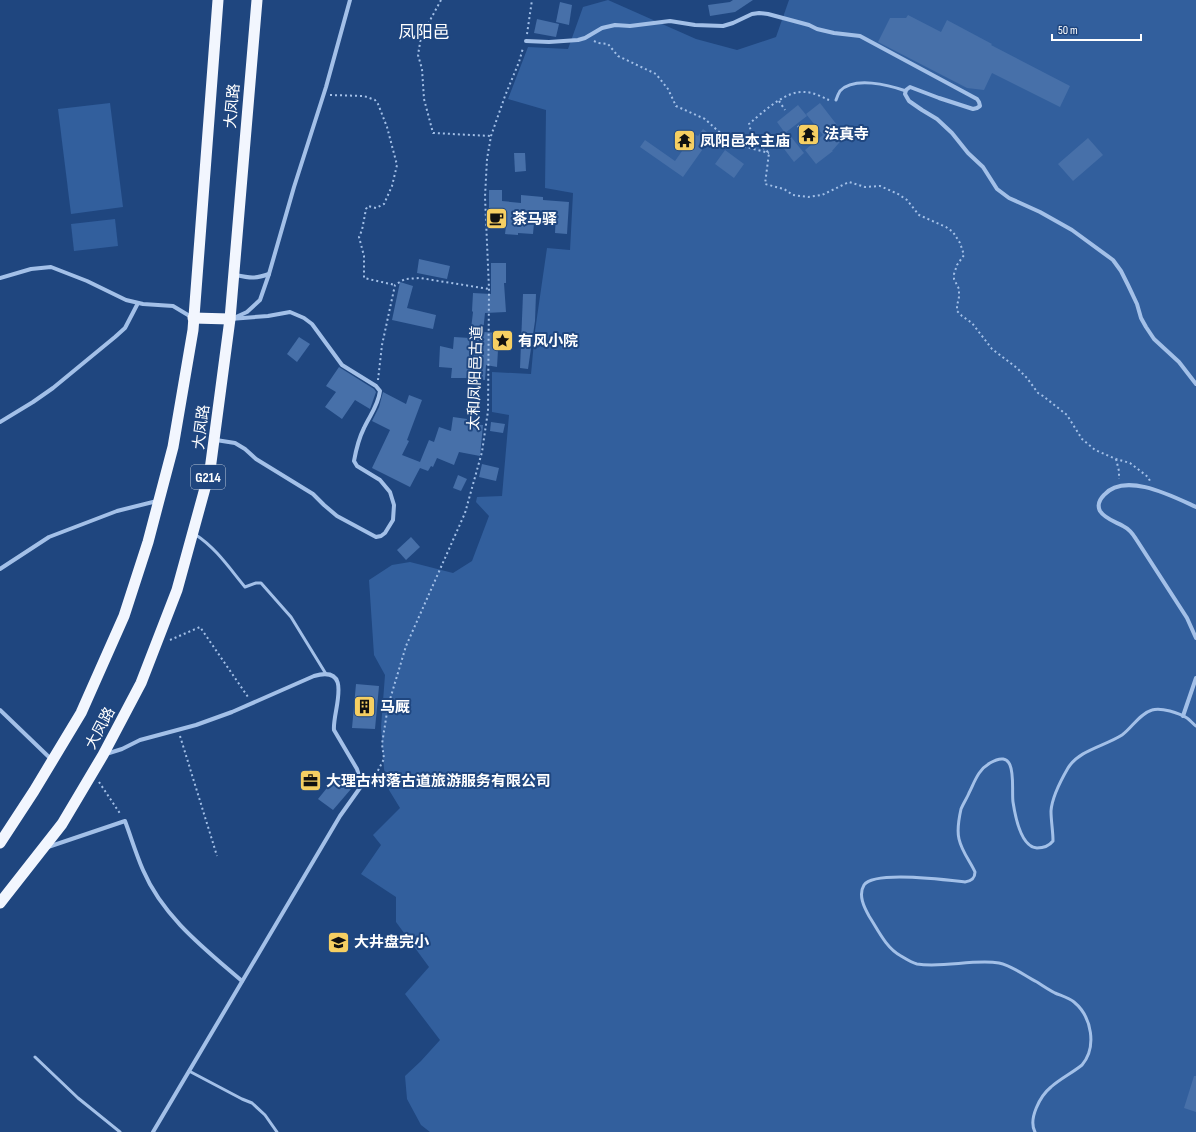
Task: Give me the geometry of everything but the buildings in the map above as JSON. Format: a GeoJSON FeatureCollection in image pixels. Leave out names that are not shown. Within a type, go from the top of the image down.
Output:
{"type":"FeatureCollection","features":[{"type":"Feature","properties":{"kind":"highway","name":"大凤路"},"geometry":{"type":"LineString","coordinates":[[0,843],[34,791],[81,713],[124,616],[148,542],[173,447],[193,330],[218,0]]}},
{"type":"Feature","properties":{"kind":"highway","name":"大凤路"},"geometry":{"type":"LineString","coordinates":[[0,903],[62,824],[103,755],[141,683],[177,590],[210,470],[230,319],[256,0]]}},
{"type":"Feature","properties":{"kind":"highway"},"geometry":{"type":"LineString","coordinates":[[193,318],[230,319]]}},
{"type":"Feature","properties":{"kind":"street"},"geometry":{"type":"LineString","coordinates":[[230,319],[247,312],[260,300],[270,274],[294,187],[323,95],[350,0]]}},
{"type":"Feature","properties":{"kind":"street"},"geometry":{"type":"LineString","coordinates":[[526,41],[549,42],[578,40],[585,38],[602,28],[615,25],[630,26],[670,21],[695,25],[723,26],[752,14],[759,13],[768,14],[834,33],[860,36],[977,99],[980,106],[974,109],[964,107],[910,87],[905,94],[910,101],[937,119],[952,133],[968,153],[983,167],[997,189],[1009,198],[1040,212],[1072,230],[1113,260],[1121,271],[1137,304],[1140,318],[1146,327],[1154,338],[1180,362],[1196,384]]}},
{"type":"Feature","properties":{"kind":"street"},"geometry":{"type":"LineString","coordinates":[[0,278],[31,268],[51,267],[87,280],[126,300],[138,303],[173,306],[193,318]]}},
{"type":"Feature","properties":{"kind":"street"},"geometry":{"type":"LineString","coordinates":[[233,275],[247,278],[257,278],[270,274]]}},
{"type":"Feature","properties":{"kind":"street"},"geometry":{"type":"LineString","coordinates":[[0,422],[54,388],[115,337],[125,328],[138,303]]}},
{"type":"Feature","properties":{"kind":"street"},"geometry":{"type":"LineString","coordinates":[[214,440],[235,443],[245,449],[256,459],[313,494],[336,516],[376,537],[385,533],[393,520],[394,505],[390,492],[380,480],[357,466],[354,460],[356,448],[364,428],[380,398],[380,391],[378,388],[342,365],[312,324],[304,318],[290,312],[268,316],[230,319]]}},
{"type":"Feature","properties":{"kind":"street"},"geometry":{"type":"LineString","coordinates":[[1196,507],[1167,494],[1133,485],[1119,486],[1106,492],[1098,503],[1100,512],[1131,532],[1187,618],[1196,638]]}},
{"type":"Feature","properties":{"kind":"street"},"geometry":{"type":"LineString","coordinates":[[0,569],[49,538],[117,511],[159,500]]}},
{"type":"Feature","properties":{"kind":"street"},"geometry":{"type":"LineString","coordinates":[[103,755],[122,749],[140,740],[196,725],[232,712],[314,676],[326,674],[331,675],[337,681],[340,690],[333,724],[334,730],[357,769],[362,785],[340,816],[153,1132]]}},
{"type":"Feature","properties":{"kind":"street"},"geometry":{"type":"LineString","coordinates":[[1183,716],[1196,678]]}},
{"type":"Feature","properties":{"kind":"street"},"geometry":{"type":"LineString","coordinates":[[0,710],[52,761]]}},
{"type":"Feature","properties":{"kind":"street"},"geometry":{"type":"LineString","coordinates":[[43,848],[125,821],[143,871],[156,895],[187,933],[242,981]]}},
{"type":"Feature","properties":{"kind":"lane"},"geometry":{"type":"LineString","coordinates":[[836,100],[840,92],[846,88],[855,84],[868,82],[894,86],[906,91]]}},
{"type":"Feature","properties":{"kind":"lane"},"geometry":{"type":"LineString","coordinates":[[193,533],[205,541],[217,553],[245,587],[256,583],[261,583],[291,617],[326,674]]}},
{"type":"Feature","properties":{"kind":"lane"},"geometry":{"type":"LineString","coordinates":[[1035,1132],[1032,1125],[1033,1118],[1044,1093],[1082,1065],[1085,1061],[1091,1039],[1090,1029],[1084,1014],[1074,1002],[1000,963],[917,964],[899,955],[883,938],[863,904],[862,895],[864,885],[876,879],[903,877],[923,877],[965,882],[971,881],[975,876],[975,872],[963,851],[958,838],[961,810],[977,776],[986,766],[999,759],[1008,762],[1012,769],[1013,801],[1021,833],[1031,846],[1035,848],[1046,847],[1053,841],[1051,809],[1055,794],[1069,767],[1083,754],[1122,734],[1141,716],[1152,710],[1160,709],[1183,716],[1196,726]]}},
{"type":"Feature","properties":{"kind":"lane"},"geometry":{"type":"LineString","coordinates":[[35,1057],[78,1098],[120,1132]]}},
{"type":"Feature","properties":{"kind":"lane"},"geometry":{"type":"LineString","coordinates":[[189,1071],[252,1103],[265,1115],[277,1132]]}},
{"type":"Feature","properties":{"kind":"path"},"geometry":{"type":"LineString","coordinates":[[440,0],[421,37],[418,55],[422,69],[424,98],[433,134],[491,136]]}},
{"type":"Feature","properties":{"kind":"path","name":"太和凤阳邑古道"},"geometry":{"type":"LineString","coordinates":[[362,785],[374,778],[384,759],[382,744],[388,706],[406,646],[464,513],[482,452],[488,410],[489,289],[485,197],[487,159],[491,136],[526,41],[532,0]]}},
{"type":"Feature","properties":{"kind":"path"},"geometry":{"type":"LineString","coordinates":[[585,38],[598,43],[608,44],[618,56],[656,74],[668,89],[676,106],[705,119],[718,131],[734,142],[769,153]]}},
{"type":"Feature","properties":{"kind":"path"},"geometry":{"type":"LineString","coordinates":[[769,153],[753,139],[749,124],[779,101],[795,93],[805,92],[830,100],[836,100]]}},
{"type":"Feature","properties":{"kind":"path"},"geometry":{"type":"LineString","coordinates":[[323,95],[364,96],[375,100],[387,127],[397,165],[392,186],[384,204],[376,208],[368,206],[366,208],[362,230],[359,237],[364,256],[364,278],[395,285]]}},
{"type":"Feature","properties":{"kind":"path"},"geometry":{"type":"LineString","coordinates":[[779,101],[785,110]]}},
{"type":"Feature","properties":{"kind":"path"},"geometry":{"type":"LineString","coordinates":[[798,126],[807,138]]}},
{"type":"Feature","properties":{"kind":"path"},"geometry":{"type":"LineString","coordinates":[[769,153],[765,184],[784,189],[793,195],[808,197],[822,195],[849,182],[865,186],[880,186],[907,200],[919,215],[946,227],[953,232],[960,243],[964,255],[957,265],[954,274],[954,279],[959,289],[959,297],[956,306],[957,311],[972,323],[992,349],[1017,368],[1027,378],[1038,394],[1044,396],[1067,415],[1082,439],[1095,450],[1130,463],[1140,470],[1148,477],[1153,490]]}},
{"type":"Feature","properties":{"kind":"path"},"geometry":{"type":"LineString","coordinates":[[378,388],[382,345],[395,285],[404,279],[420,278],[489,289]]}},
{"type":"Feature","properties":{"kind":"path"},"geometry":{"type":"LineString","coordinates":[[1116,459],[1119,471],[1119,486]]}},
{"type":"Feature","properties":{"kind":"path"},"geometry":{"type":"LineString","coordinates":[[157,641],[170,641],[200,627],[252,703]]}},
{"type":"Feature","properties":{"kind":"path"},"geometry":{"type":"LineString","coordinates":[[178,730],[217,856]]}},
{"type":"Feature","properties":{"kind":"path"},"geometry":{"type":"LineString","coordinates":[[93,772],[125,821]]}},
{"type":"Feature","properties":{"kind":"shaded area"},"geometry":{"type":"Polygon","coordinates":[[[608,0],[696,39],[737,50],[776,37],[789,0],[1196,0],[1196,1132],[430,1132],[421,1125],[407,1099],[405,1076],[440,1040],[405,994],[429,967],[396,922],[396,897],[361,874],[381,845],[373,835],[400,808],[389,790],[384,769],[381,727],[385,675],[374,655],[369,580],[392,565],[410,562],[453,573],[472,561],[489,516],[476,502],[477,497],[502,496],[509,415],[492,412],[492,372],[531,374],[535,331],[547,248],[570,250],[573,193],[545,188],[546,110],[508,99],[528,47],[568,49],[583,7],[608,0]]]}},
{"type":"Feature","properties":{"kind":"shaded area"},"geometry":{"type":"Polygon","coordinates":[[[110,103],[123,207],[71,214],[58,109],[110,103]]]}},
{"type":"Feature","properties":{"kind":"shaded area"},"geometry":{"type":"Polygon","coordinates":[[[115,219],[118,246],[74,251],[71,224],[115,219]]]}},
{"type":"Feature","properties":{"kind":"place","name":"法真寺"},"geometry":{"type":"Point","coordinates":[808,134]}},
{"type":"Feature","properties":{"kind":"place","name":"凤阳邑本主庙"},"geometry":{"type":"Point","coordinates":[685,141]}},
{"type":"Feature","properties":{"kind":"place","name":"茶马驿"},"geometry":{"type":"Point","coordinates":[496,219]}},
{"type":"Feature","properties":{"kind":"place","name":"有风小院"},"geometry":{"type":"Point","coordinates":[503,341]}},
{"type":"Feature","properties":{"kind":"place","name":"马厩"},"geometry":{"type":"Point","coordinates":[365,707]}},
{"type":"Feature","properties":{"kind":"place","name":"大理古村落古道旅游服务有限公司"},"geometry":{"type":"Point","coordinates":[310,781]}},
{"type":"Feature","properties":{"kind":"place","name":"大井盘完小"},"geometry":{"type":"Point","coordinates":[338,942]}},
{"type":"Feature","properties":{"kind":"district","name":"凤阳邑"},"geometry":{"type":"Point","coordinates":[424,32]}}]}
